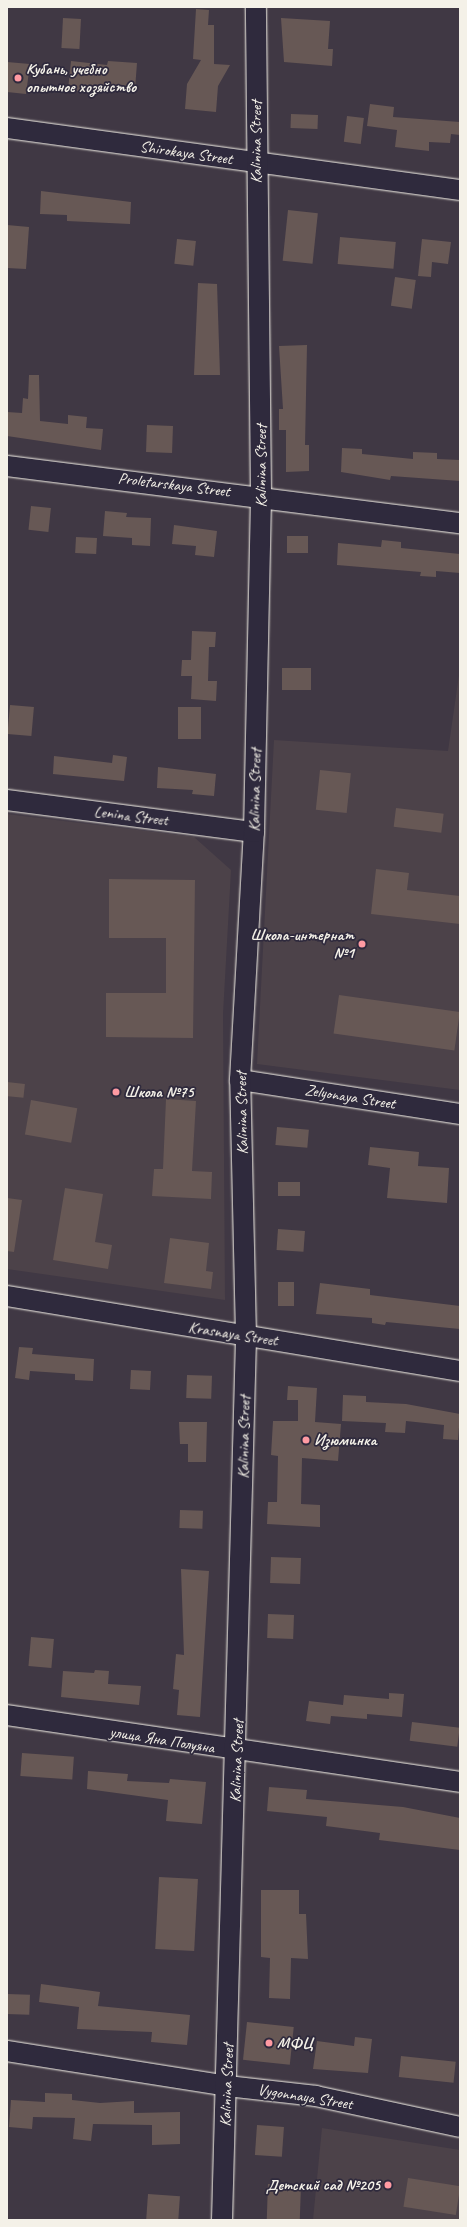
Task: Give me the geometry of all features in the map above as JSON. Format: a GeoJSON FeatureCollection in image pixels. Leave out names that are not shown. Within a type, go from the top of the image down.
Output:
{"type":"FeatureCollection","features":[{"type":"Feature","properties":{"kind":"street","name":"Kalinina Street"},"geometry":{"type":"LineString","coordinates":[[222,2220],[238,1752],[246,1336],[240,1080],[254,832],[262,495],[256,163],[256,7]]}},
{"type":"Feature","properties":{"kind":"street","name":"Shirokaya Street"},"geometry":{"type":"LineString","coordinates":[[7,128],[460,190]]}},
{"type":"Feature","properties":{"kind":"street","name":"Proletarskaya Street"},"geometry":{"type":"LineString","coordinates":[[7,466],[262,495],[460,522]]}},
{"type":"Feature","properties":{"kind":"street","name":"Lenina Street"},"geometry":{"type":"LineString","coordinates":[[7,800],[254,832]]}},
{"type":"Feature","properties":{"kind":"street","name":"Zelyonaya Street"},"geometry":{"type":"LineString","coordinates":[[240,1080],[460,1114]]}},
{"type":"Feature","properties":{"kind":"street","name":"Krasnaya Street"},"geometry":{"type":"LineString","coordinates":[[7,1296],[460,1371]]}},
{"type":"Feature","properties":{"kind":"street","name":"улица Яна Полуяна"},"geometry":{"type":"LineString","coordinates":[[7,1715],[238,1752],[460,1782]]}},
{"type":"Feature","properties":{"kind":"street","name":"Vygonnaya Street"},"geometry":{"type":"LineString","coordinates":[[7,2051],[227,2086],[316,2096],[460,2127]]}},
{"type":"Feature","properties":{"kind":"shaded area","name":"Школа-интернат №1"},"geometry":{"type":"Polygon","coordinates":[[[460,668],[460,1090],[257,1064],[274,740],[448,751],[460,668]]]}},
{"type":"Feature","properties":{"kind":"shaded area","name":"Школа №75"},"geometry":{"type":"Polygon","coordinates":[[[7,814],[194,837],[231,870],[223,1014],[225,1300],[7,1269],[7,814]]]}},
{"type":"Feature","properties":{"kind":"shaded area","name":"Детский сад №205"},"geometry":{"type":"Polygon","coordinates":[[[322,2128],[460,2150],[460,2220],[313,2220],[322,2128]]]}},
{"type":"Feature","properties":{"kind":"building"},"geometry":{"type":"Polygon","coordinates":[[[196,9],[209,10],[208,25],[214,25],[214,64],[230,65],[218,86],[216,112],[185,109],[187,84],[201,60],[193,59],[196,9]]]}},
{"type":"Feature","properties":{"kind":"building"},"geometry":{"type":"Polygon","coordinates":[[[63,18],[81,19],[79,49],[61,48],[63,18]]]}},
{"type":"Feature","properties":{"kind":"building"},"geometry":{"type":"Polygon","coordinates":[[[281,18],[330,21],[328,49],[333,49],[332,66],[284,62],[281,18]]]}},
{"type":"Feature","properties":{"kind":"building"},"geometry":{"type":"Polygon","coordinates":[[[71,61],[107,65],[108,61],[137,63],[135,89],[85,86],[84,92],[68,90],[71,61]]]}},
{"type":"Feature","properties":{"kind":"building","name":"Кубань, учебно опытное хозяйство"},"geometry":{"type":"Polygon","coordinates":[[[7,62],[30,64],[26,94],[7,92],[7,62]]]}},
{"type":"Feature","properties":{"kind":"building"},"geometry":{"type":"Polygon","coordinates":[[[370,104],[394,107],[393,117],[460,122],[460,135],[451,134],[450,143],[429,142],[429,151],[395,147],[397,130],[367,126],[370,104]]]}},
{"type":"Feature","properties":{"kind":"building"},"geometry":{"type":"Polygon","coordinates":[[[291,114],[318,115],[317,129],[291,128],[291,114]]]}},
{"type":"Feature","properties":{"kind":"building"},"geometry":{"type":"Polygon","coordinates":[[[347,116],[364,118],[361,144],[344,142],[347,116]]]}},
{"type":"Feature","properties":{"kind":"building"},"geometry":{"type":"Polygon","coordinates":[[[41,191],[131,202],[130,224],[67,221],[67,215],[40,214],[41,191]]]}},
{"type":"Feature","properties":{"kind":"building"},"geometry":{"type":"Polygon","coordinates":[[[288,210],[318,213],[313,264],[283,261],[288,210]]]}},
{"type":"Feature","properties":{"kind":"building"},"geometry":{"type":"Polygon","coordinates":[[[7,225],[29,227],[26,269],[7,268],[7,225]]]}},
{"type":"Feature","properties":{"kind":"building"},"geometry":{"type":"Polygon","coordinates":[[[340,237],[396,242],[393,269],[338,264],[340,237]]]}},
{"type":"Feature","properties":{"kind":"building"},"geometry":{"type":"Polygon","coordinates":[[[177,239],[196,241],[193,266],[174,264],[177,239]]]}},
{"type":"Feature","properties":{"kind":"building"},"geometry":{"type":"Polygon","coordinates":[[[422,239],[451,242],[448,264],[432,262],[431,277],[418,276],[422,239]]]}},
{"type":"Feature","properties":{"kind":"building"},"geometry":{"type":"Polygon","coordinates":[[[395,277],[416,280],[412,309],[391,306],[395,277]]]}},
{"type":"Feature","properties":{"kind":"building"},"geometry":{"type":"Polygon","coordinates":[[[198,283],[217,284],[220,375],[194,375],[198,283]]]}},
{"type":"Feature","properties":{"kind":"building"},"geometry":{"type":"Polygon","coordinates":[[[307,345],[305,445],[309,445],[309,471],[286,472],[286,430],[279,430],[279,409],[283,409],[279,346],[307,345]]]}},
{"type":"Feature","properties":{"kind":"building"},"geometry":{"type":"Polygon","coordinates":[[[29,375],[39,375],[40,421],[68,424],[68,415],[87,417],[86,428],[103,429],[101,450],[7,436],[7,412],[22,413],[23,398],[28,399],[29,375]]]}},
{"type":"Feature","properties":{"kind":"building"},"geometry":{"type":"Polygon","coordinates":[[[147,425],[173,426],[172,453],[146,452],[147,425]]]}},
{"type":"Feature","properties":{"kind":"building"},"geometry":{"type":"Polygon","coordinates":[[[342,448],[362,449],[362,454],[413,459],[413,452],[437,453],[437,459],[460,460],[460,481],[391,476],[390,480],[341,472],[342,448]]]}},
{"type":"Feature","properties":{"kind":"building"},"geometry":{"type":"Polygon","coordinates":[[[31,506],[51,508],[48,532],[28,530],[31,506]]]}},
{"type":"Feature","properties":{"kind":"building"},"geometry":{"type":"Polygon","coordinates":[[[105,511],[127,513],[126,517],[151,518],[150,546],[132,545],[132,538],[103,536],[105,511]]]}},
{"type":"Feature","properties":{"kind":"building"},"geometry":{"type":"Polygon","coordinates":[[[174,525],[217,531],[214,557],[195,555],[196,546],[172,544],[174,525]]]}},
{"type":"Feature","properties":{"kind":"building"},"geometry":{"type":"Polygon","coordinates":[[[287,536],[308,536],[308,553],[287,553],[287,536]]]}},
{"type":"Feature","properties":{"kind":"building"},"geometry":{"type":"Polygon","coordinates":[[[76,537],[97,538],[96,554],[75,553],[76,537]]]}},
{"type":"Feature","properties":{"kind":"building"},"geometry":{"type":"Polygon","coordinates":[[[382,540],[401,542],[401,548],[460,554],[460,573],[436,571],[436,577],[420,576],[421,572],[337,565],[338,543],[381,547],[382,540]]]}},
{"type":"Feature","properties":{"kind":"building"},"geometry":{"type":"Polygon","coordinates":[[[192,631],[216,632],[215,647],[209,647],[208,681],[217,681],[216,701],[191,699],[192,676],[181,676],[182,660],[191,660],[192,631]]]}},
{"type":"Feature","properties":{"kind":"building"},"geometry":{"type":"Polygon","coordinates":[[[282,668],[311,668],[311,690],[282,690],[282,668]]]}},
{"type":"Feature","properties":{"kind":"building"},"geometry":{"type":"Polygon","coordinates":[[[10,705],[34,707],[31,736],[7,734],[10,705]]]}},
{"type":"Feature","properties":{"kind":"building"},"geometry":{"type":"Polygon","coordinates":[[[178,707],[201,707],[201,739],[178,739],[178,707]]]}},
{"type":"Feature","properties":{"kind":"building"},"geometry":{"type":"Polygon","coordinates":[[[113,755],[127,757],[124,781],[53,774],[54,756],[112,763],[113,755]]]}},
{"type":"Feature","properties":{"kind":"building"},"geometry":{"type":"Polygon","coordinates":[[[158,767],[216,774],[214,796],[192,794],[193,790],[157,788],[158,767]]]}},
{"type":"Feature","properties":{"kind":"building"},"geometry":{"type":"Polygon","coordinates":[[[320,770],[351,773],[347,813],[316,810],[320,770]]]}},
{"type":"Feature","properties":{"kind":"building"},"geometry":{"type":"Polygon","coordinates":[[[396,808],[444,814],[441,833],[394,827],[396,808]]]}},
{"type":"Feature","properties":{"kind":"building"},"geometry":{"type":"Polygon","coordinates":[[[376,869],[409,873],[407,890],[460,896],[460,924],[371,914],[376,869]]]}},
{"type":"Feature","properties":{"kind":"building"},"geometry":{"type":"Polygon","coordinates":[[[109,879],[195,880],[193,1038],[106,1037],[106,993],[166,993],[166,938],[109,938],[109,879]]]}},
{"type":"Feature","properties":{"kind":"building"},"geometry":{"type":"Polygon","coordinates":[[[339,995],[460,1012],[454,1051],[334,1034],[339,995]]]}},
{"type":"Feature","properties":{"kind":"building"},"geometry":{"type":"Polygon","coordinates":[[[7,1082],[25,1084],[23,1098],[7,1096],[7,1082]]]}},
{"type":"Feature","properties":{"kind":"building"},"geometry":{"type":"Polygon","coordinates":[[[166,1099],[196,1101],[192,1171],[212,1172],[211,1199],[152,1196],[154,1169],[163,1169],[166,1099]]]}},
{"type":"Feature","properties":{"kind":"building"},"geometry":{"type":"Polygon","coordinates":[[[31,1100],[77,1108],[71,1143],[25,1134],[31,1100]]]}},
{"type":"Feature","properties":{"kind":"building"},"geometry":{"type":"Polygon","coordinates":[[[277,1127],[309,1130],[307,1148],[275,1145],[277,1127]]]}},
{"type":"Feature","properties":{"kind":"building"},"geometry":{"type":"Polygon","coordinates":[[[370,1147],[419,1152],[418,1166],[449,1168],[447,1203],[387,1198],[390,1168],[368,1165],[370,1147]]]}},
{"type":"Feature","properties":{"kind":"building"},"geometry":{"type":"Polygon","coordinates":[[[278,1182],[300,1182],[300,1196],[278,1196],[278,1182]]]}},
{"type":"Feature","properties":{"kind":"building"},"geometry":{"type":"Polygon","coordinates":[[[65,1188],[103,1194],[95,1242],[112,1245],[108,1269],[53,1260],[65,1188]]]}},
{"type":"Feature","properties":{"kind":"building"},"geometry":{"type":"Polygon","coordinates":[[[7,1198],[22,1200],[14,1252],[7,1251],[7,1198]]]}},
{"type":"Feature","properties":{"kind":"building"},"geometry":{"type":"Polygon","coordinates":[[[278,1229],[305,1231],[303,1252],[277,1250],[278,1229]]]}},
{"type":"Feature","properties":{"kind":"building"},"geometry":{"type":"Polygon","coordinates":[[[170,1238],[209,1243],[206,1271],[213,1272],[211,1289],[164,1283],[170,1238]]]}},
{"type":"Feature","properties":{"kind":"building"},"geometry":{"type":"Polygon","coordinates":[[[278,1282],[294,1282],[294,1306],[278,1306],[278,1282]]]}},
{"type":"Feature","properties":{"kind":"building"},"geometry":{"type":"Polygon","coordinates":[[[320,1283],[370,1289],[370,1295],[460,1306],[460,1329],[386,1322],[385,1325],[372,1323],[372,1318],[316,1314],[320,1283]]]}},
{"type":"Feature","properties":{"kind":"building"},"geometry":{"type":"Polygon","coordinates":[[[19,1347],[33,1348],[32,1354],[94,1359],[93,1381],[75,1380],[75,1374],[30,1371],[29,1380],[15,1378],[19,1347]]]}},
{"type":"Feature","properties":{"kind":"building"},"geometry":{"type":"Polygon","coordinates":[[[131,1370],[151,1371],[150,1390],[130,1389],[131,1370]]]}},
{"type":"Feature","properties":{"kind":"building"},"geometry":{"type":"Polygon","coordinates":[[[187,1375],[212,1376],[211,1399],[186,1398],[187,1375]]]}},
{"type":"Feature","properties":{"kind":"building"},"geometry":{"type":"Polygon","coordinates":[[[288,1386],[317,1388],[315,1422],[341,1424],[338,1461],[302,1458],[301,1504],[320,1505],[320,1527],[267,1524],[268,1502],[277,1502],[278,1456],[271,1455],[273,1421],[298,1421],[298,1400],[287,1400],[288,1386]]]}},
{"type":"Feature","properties":{"kind":"building"},"geometry":{"type":"Polygon","coordinates":[[[343,1395],[366,1396],[366,1402],[406,1404],[460,1414],[458,1440],[443,1439],[444,1425],[406,1421],[405,1433],[385,1432],[386,1423],[342,1421],[343,1395]]]}},
{"type":"Feature","properties":{"kind":"building"},"geometry":{"type":"Polygon","coordinates":[[[179,1422],[207,1422],[206,1462],[188,1462],[188,1444],[180,1444],[179,1422]]]}},
{"type":"Feature","properties":{"kind":"building"},"geometry":{"type":"Polygon","coordinates":[[[180,1510],[203,1511],[202,1529],[179,1528],[180,1510]]]}},
{"type":"Feature","properties":{"kind":"building"},"geometry":{"type":"Polygon","coordinates":[[[271,1557],[301,1558],[300,1584],[270,1583],[271,1557]]]}},
{"type":"Feature","properties":{"kind":"building"},"geometry":{"type":"Polygon","coordinates":[[[181,1569],[209,1571],[200,1717],[177,1715],[179,1690],[173,1689],[176,1654],[184,1655],[181,1569]]]}},
{"type":"Feature","properties":{"kind":"building"},"geometry":{"type":"Polygon","coordinates":[[[268,1614],[294,1615],[293,1639],[267,1638],[268,1614]]]}},
{"type":"Feature","properties":{"kind":"building"},"geometry":{"type":"Polygon","coordinates":[[[31,1637],[54,1639],[51,1668],[28,1666],[31,1637]]]}},
{"type":"Feature","properties":{"kind":"building"},"geometry":{"type":"Polygon","coordinates":[[[95,1670],[109,1671],[108,1684],[141,1686],[139,1705],[61,1697],[63,1671],[94,1673],[95,1670]]]}},
{"type":"Feature","properties":{"kind":"building"},"geometry":{"type":"Polygon","coordinates":[[[389,1693],[404,1694],[402,1717],[367,1714],[367,1719],[331,1716],[330,1724],[306,1721],[309,1701],[343,1705],[344,1695],[389,1699],[389,1693]]]}},
{"type":"Feature","properties":{"kind":"building"},"geometry":{"type":"Polygon","coordinates":[[[412,1722],[460,1728],[457,1747],[410,1741],[412,1722]]]}},
{"type":"Feature","properties":{"kind":"building"},"geometry":{"type":"Polygon","coordinates":[[[22,1753],[74,1757],[72,1780],[20,1776],[22,1753]]]}},
{"type":"Feature","properties":{"kind":"building"},"geometry":{"type":"Polygon","coordinates":[[[88,1771],[128,1774],[127,1781],[169,1783],[170,1779],[206,1782],[202,1824],[166,1821],[168,1800],[87,1789],[88,1771]]]}},
{"type":"Feature","properties":{"kind":"building"},"geometry":{"type":"Polygon","coordinates":[[[269,1787],[307,1790],[306,1799],[403,1807],[460,1818],[460,1850],[379,1840],[380,1833],[326,1826],[327,1817],[267,1811],[269,1787]]]}},
{"type":"Feature","properties":{"kind":"building"},"geometry":{"type":"Polygon","coordinates":[[[159,1877],[198,1879],[194,1951],[155,1949],[159,1877]]]}},
{"type":"Feature","properties":{"kind":"building"},"geometry":{"type":"Polygon","coordinates":[[[261,1890],[299,1890],[299,1914],[306,1914],[308,1959],[291,1958],[290,1999],[269,1998],[270,1958],[261,1957],[261,1890]]]}},
{"type":"Feature","properties":{"kind":"building"},"geometry":{"type":"Polygon","coordinates":[[[41,1984],[100,1992],[98,2006],[190,2015],[187,2045],[151,2042],[152,2032],[77,2029],[79,2007],[39,2002],[41,1984]]]}},
{"type":"Feature","properties":{"kind":"building"},"geometry":{"type":"Polygon","coordinates":[[[7,1994],[30,1995],[29,2015],[7,2014],[7,1994]]]}},
{"type":"Feature","properties":{"kind":"building","name":"МФЦ"},"geometry":{"type":"Polygon","coordinates":[[[247,2022],[294,2027],[290,2065],[243,2060],[247,2022]]]}},
{"type":"Feature","properties":{"kind":"building"},"geometry":{"type":"Polygon","coordinates":[[[355,2037],[372,2039],[368,2073],[313,2069],[317,2041],[354,2046],[355,2037]]]}},
{"type":"Feature","properties":{"kind":"building"},"geometry":{"type":"Polygon","coordinates":[[[401,2056],[456,2062],[454,2083],[399,2077],[401,2056]]]}},
{"type":"Feature","properties":{"kind":"building"},"geometry":{"type":"Polygon","coordinates":[[[45,2093],[72,2094],[72,2100],[100,2103],[134,2101],[134,2113],[180,2112],[180,2144],[152,2145],[152,2125],[93,2124],[91,2141],[73,2139],[75,2118],[33,2117],[32,2129],[9,2127],[11,2100],[45,2102],[45,2093]]]}},
{"type":"Feature","properties":{"kind":"building"},"geometry":{"type":"Polygon","coordinates":[[[257,2125],[284,2127],[282,2157],[255,2155],[257,2125]]]}},
{"type":"Feature","properties":{"kind":"building"},"geometry":{"type":"Polygon","coordinates":[[[408,2178],[460,2186],[456,2215],[403,2207],[408,2178]]]}},
{"type":"Feature","properties":{"kind":"building"},"geometry":{"type":"Polygon","coordinates":[[[268,2184],[301,2185],[300,2220],[267,2220],[268,2184]]]}},
{"type":"Feature","properties":{"kind":"building"},"geometry":{"type":"Polygon","coordinates":[[[148,2194],[180,2196],[178,2220],[146,2220],[148,2194]]]}},
{"type":"Feature","properties":{"kind":"place","name":"Кубань, учебно опытное хозяйство"},"geometry":{"type":"Point","coordinates":[18,78]}},
{"type":"Feature","properties":{"kind":"place","name":"Школа-интернат №1"},"geometry":{"type":"Point","coordinates":[362,944]}},
{"type":"Feature","properties":{"kind":"place","name":"Школа №75"},"geometry":{"type":"Point","coordinates":[116,1092]}},
{"type":"Feature","properties":{"kind":"place","name":"Изюминка"},"geometry":{"type":"Point","coordinates":[306,1440]}},
{"type":"Feature","properties":{"kind":"place","name":"МФЦ"},"geometry":{"type":"Point","coordinates":[269,2043]}},
{"type":"Feature","properties":{"kind":"place","name":"Детский сад №205"},"geometry":{"type":"Point","coordinates":[388,2185]}}]}
